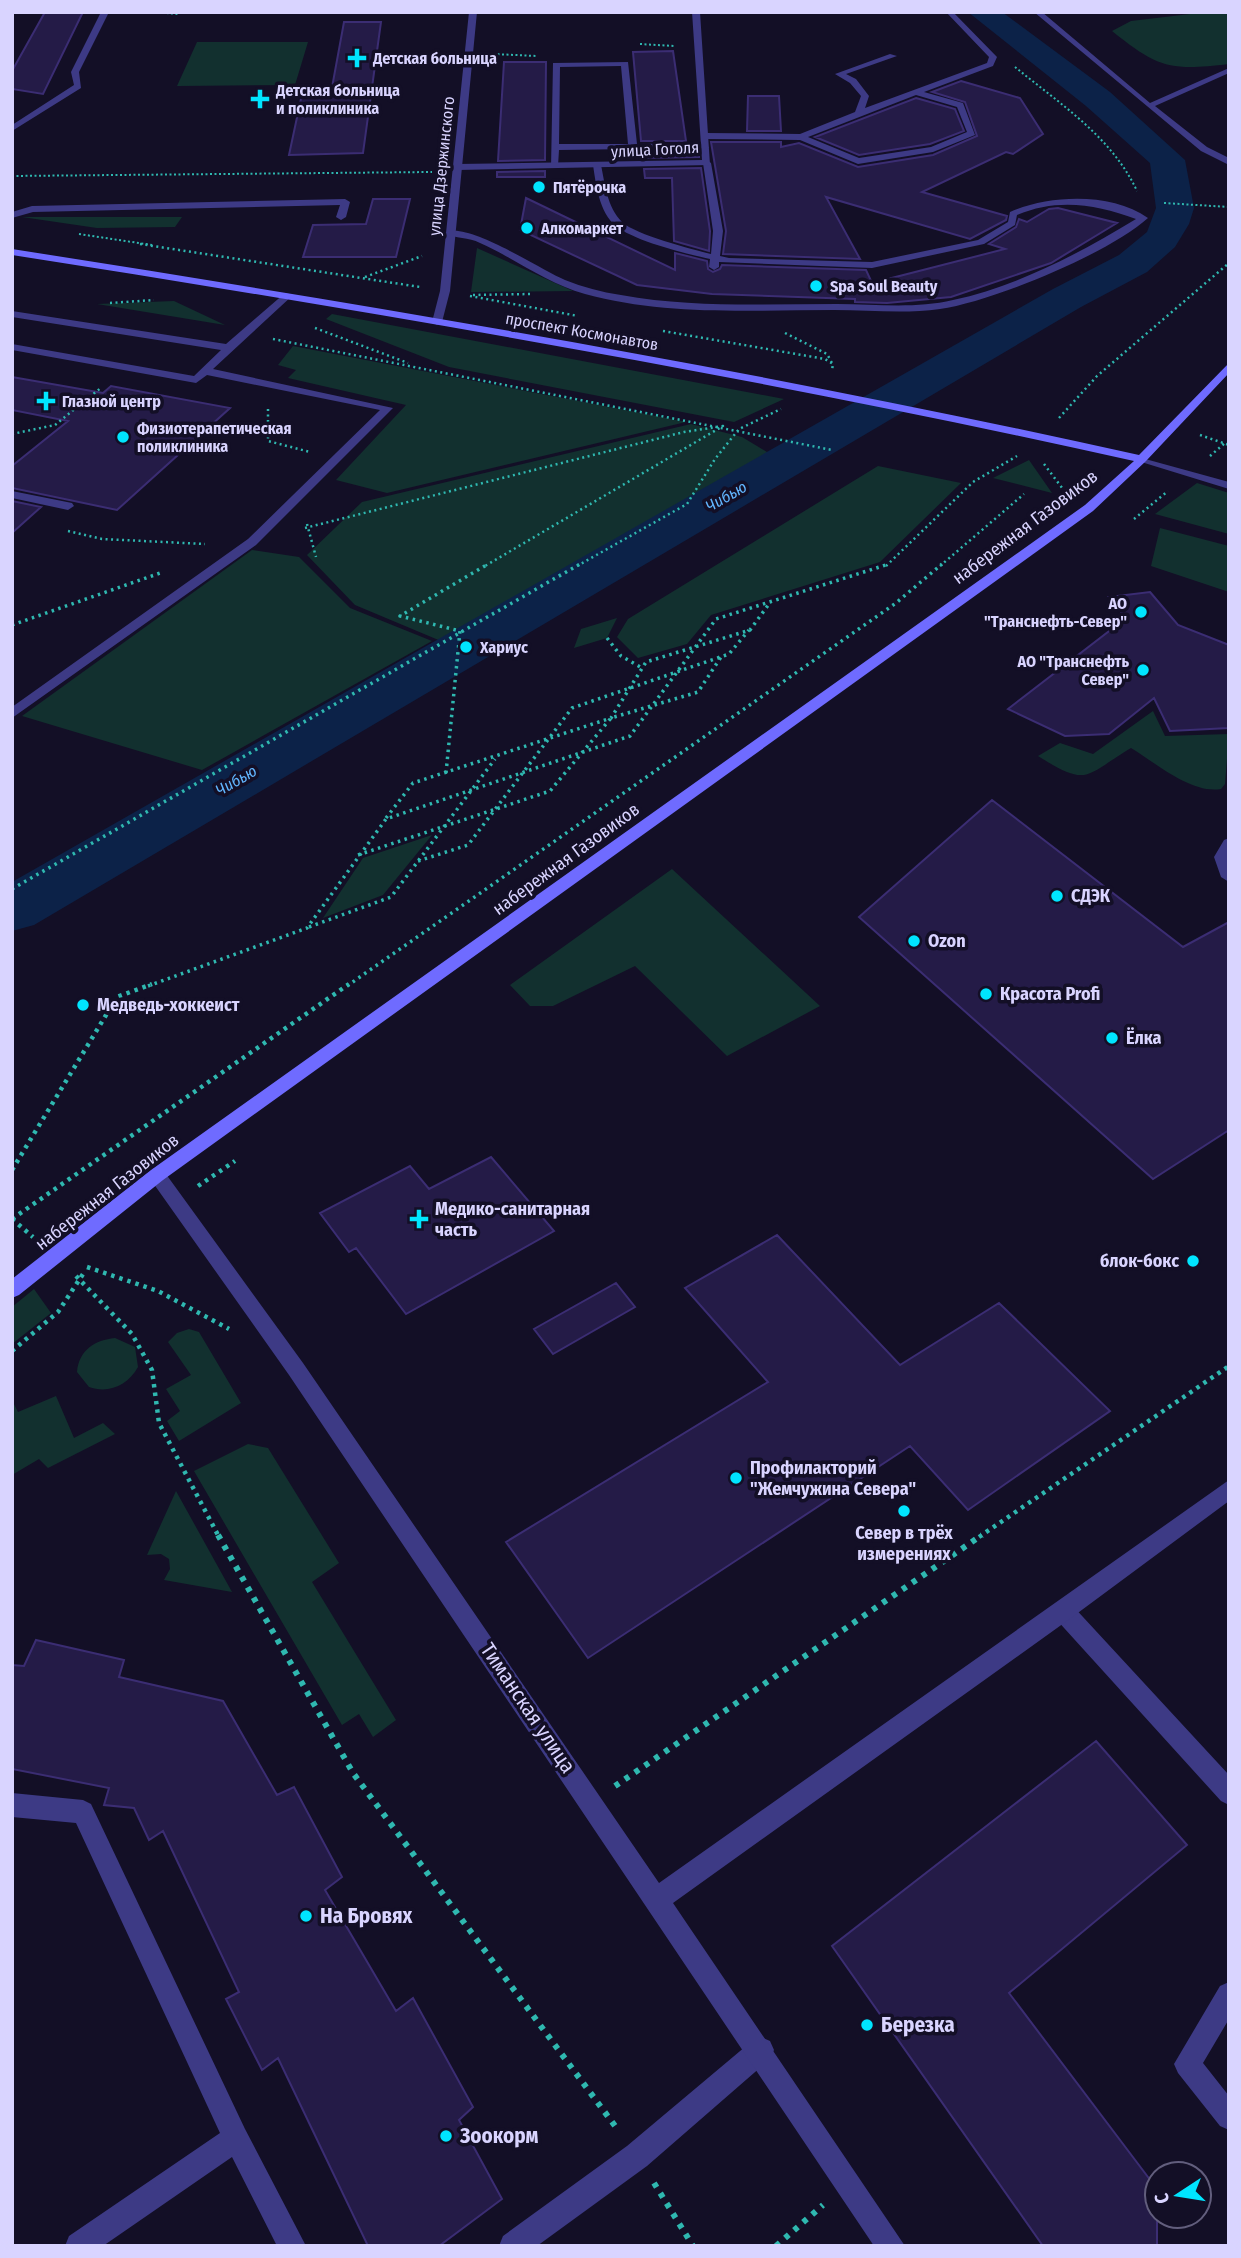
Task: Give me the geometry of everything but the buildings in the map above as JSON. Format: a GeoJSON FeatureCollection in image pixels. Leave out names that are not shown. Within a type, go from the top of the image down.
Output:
{"type":"FeatureCollection","features":[{"type":"Feature","properties":{"kind":"main road","name":"проспект Космонавтов"},"geometry":{"type":"LineString","coordinates":[[12,252],[288,295],[821,391],[1046,436],[1142,459]]}},
{"type":"Feature","properties":{"kind":"main road","name":"набережная Газовиков"},"geometry":{"type":"LineString","coordinates":[[12,1290],[157,1175],[1089,508],[1142,459],[1229,366]]}},
{"type":"Feature","properties":{"kind":"street"},"geometry":{"type":"LineString","coordinates":[[12,129],[78,86],[75,72],[105,12]]}},
{"type":"Feature","properties":{"kind":"street","name":"улица Дзержинского"},"geometry":{"type":"LineString","coordinates":[[437,322],[445,291],[473,12]]}},
{"type":"Feature","properties":{"kind":"street","name":"улица Гоголя"},"geometry":{"type":"LineString","coordinates":[[457,167],[707,163],[696,12]]}},
{"type":"Feature","properties":{"kind":"street"},"geometry":{"type":"LineString","coordinates":[[555,147],[633,147],[801,137],[990,64],[993,57],[950,12]]}},
{"type":"Feature","properties":{"kind":"street"},"geometry":{"type":"LineString","coordinates":[[1038,12],[1149,106],[1204,149],[1229,162]]}},
{"type":"Feature","properties":{"kind":"street"},"geometry":{"type":"LineString","coordinates":[[859,113],[865,96],[853,82],[839,74],[893,55]]}},
{"type":"Feature","properties":{"kind":"street"},"geometry":{"type":"LineString","coordinates":[[554,166],[556,65],[625,64],[633,147]]}},
{"type":"Feature","properties":{"kind":"street"},"geometry":{"type":"LineString","coordinates":[[1149,106],[1229,70]]}},
{"type":"Feature","properties":{"kind":"street"},"geometry":{"type":"LineString","coordinates":[[801,137],[858,161],[933,149],[972,133],[960,105],[916,92]]}},
{"type":"Feature","properties":{"kind":"street"},"geometry":{"type":"LineString","coordinates":[[707,163],[718,231],[713,270]]}},
{"type":"Feature","properties":{"kind":"street"},"geometry":{"type":"LineString","coordinates":[[450,233],[469,234],[487,240],[519,262],[586,291],[702,306],[881,307],[953,304],[1022,281],[1143,218],[1091,204],[1042,201],[1013,214],[1012,223],[981,242],[873,265],[729,261],[673,248],[620,224],[603,199],[597,165]]}},
{"type":"Feature","properties":{"kind":"street"},"geometry":{"type":"LineString","coordinates":[[12,215],[32,209],[345,202],[341,217]]}},
{"type":"Feature","properties":{"kind":"street"},"geometry":{"type":"LineString","coordinates":[[702,306],[705,293]]}},
{"type":"Feature","properties":{"kind":"street"},"geometry":{"type":"LineString","coordinates":[[12,347],[196,380],[288,295]]}},
{"type":"Feature","properties":{"kind":"street"},"geometry":{"type":"LineString","coordinates":[[12,314],[229,348]]}},
{"type":"Feature","properties":{"kind":"street"},"geometry":{"type":"LineString","coordinates":[[12,713],[253,542],[388,408],[205,371]]}},
{"type":"Feature","properties":{"kind":"street"},"geometry":{"type":"LineString","coordinates":[[1142,459],[1229,486]]}},
{"type":"Feature","properties":{"kind":"street"},"geometry":{"type":"LineString","coordinates":[[12,494],[68,506]]}},
{"type":"Feature","properties":{"kind":"street"},"geometry":{"type":"LineString","coordinates":[[1229,843],[1222,857],[1229,877]]}},
{"type":"Feature","properties":{"kind":"street","name":"Тиманская улица"},"geometry":{"type":"LineString","coordinates":[[157,1175],[296,1369],[659,1899],[891,2246]]}},
{"type":"Feature","properties":{"kind":"street"},"geometry":{"type":"LineString","coordinates":[[659,1899],[1063,1611],[1229,1489]]}},
{"type":"Feature","properties":{"kind":"street"},"geometry":{"type":"LineString","coordinates":[[1063,1611],[1229,1793]]}},
{"type":"Feature","properties":{"kind":"street"},"geometry":{"type":"LineString","coordinates":[[12,1805],[83,1812],[236,2138],[292,2246]]}},
{"type":"Feature","properties":{"kind":"street"},"geometry":{"type":"LineString","coordinates":[[1229,1995],[1187,2064],[1229,2117]]}},
{"type":"Feature","properties":{"kind":"street"},"geometry":{"type":"LineString","coordinates":[[513,2246],[637,2156],[761,2050]]}},
{"type":"Feature","properties":{"kind":"street"},"geometry":{"type":"LineString","coordinates":[[79,2246],[236,2138]]}},
{"type":"Feature","properties":{"kind":"path"},"geometry":{"type":"LineString","coordinates":[[153,12],[179,14]]}},
{"type":"Feature","properties":{"kind":"path"},"geometry":{"type":"LineString","coordinates":[[625,64],[633,44],[697,46]]}},
{"type":"Feature","properties":{"kind":"path"},"geometry":{"type":"LineString","coordinates":[[488,53],[557,57],[556,65]]}},
{"type":"Feature","properties":{"kind":"path"},"geometry":{"type":"LineString","coordinates":[[1007,61],[1100,138],[1132,174],[1136,190],[1146,195]]}},
{"type":"Feature","properties":{"kind":"path"},"geometry":{"type":"LineString","coordinates":[[12,176],[439,172]]}},
{"type":"Feature","properties":{"kind":"path"},"geometry":{"type":"LineString","coordinates":[[1157,200],[1167,205],[1229,207]]}},
{"type":"Feature","properties":{"kind":"path"},"geometry":{"type":"LineString","coordinates":[[386,819],[630,736],[716,619],[888,565],[973,482],[1046,436],[1097,376],[1229,263]]}},
{"type":"Feature","properties":{"kind":"path"},"geometry":{"type":"LineString","coordinates":[[315,328],[418,367]]}},
{"type":"Feature","properties":{"kind":"path"},"geometry":{"type":"LineString","coordinates":[[243,334],[741,429],[832,450]]}},
{"type":"Feature","properties":{"kind":"path"},"geometry":{"type":"LineString","coordinates":[[12,434],[55,425],[105,384],[149,371]]}},
{"type":"Feature","properties":{"kind":"path"},"geometry":{"type":"LineString","coordinates":[[12,889],[460,631],[687,504],[715,459],[741,429],[788,406]]}},
{"type":"Feature","properties":{"kind":"path"},"geometry":{"type":"LineString","coordinates":[[268,407],[268,441],[314,453]]}},
{"type":"Feature","properties":{"kind":"path"},"geometry":{"type":"LineString","coordinates":[[349,516],[684,432],[723,426]]}},
{"type":"Feature","properties":{"kind":"path"},"geometry":{"type":"LineString","coordinates":[[460,631],[400,616],[723,426]]}},
{"type":"Feature","properties":{"kind":"path"},"geometry":{"type":"LineString","coordinates":[[1031,447],[1068,495]]}},
{"type":"Feature","properties":{"kind":"path"},"geometry":{"type":"LineString","coordinates":[[12,1219],[896,603],[1024,494]]}},
{"type":"Feature","properties":{"kind":"path"},"geometry":{"type":"LineString","coordinates":[[299,496],[316,557]]}},
{"type":"Feature","properties":{"kind":"path"},"geometry":{"type":"LineString","coordinates":[[64,530],[102,539],[210,545]]}},
{"type":"Feature","properties":{"kind":"path"},"geometry":{"type":"LineString","coordinates":[[12,625],[175,568]]}},
{"type":"Feature","properties":{"kind":"path"},"geometry":{"type":"LineString","coordinates":[[418,861],[468,845],[572,708],[729,654],[769,604]]}},
{"type":"Feature","properties":{"kind":"path"},"geometry":{"type":"LineString","coordinates":[[358,855],[550,790],[611,718],[646,662],[750,630]]}},
{"type":"Feature","properties":{"kind":"path"},"geometry":{"type":"LineString","coordinates":[[446,773],[460,631]]}},
{"type":"Feature","properties":{"kind":"path"},"geometry":{"type":"LineString","coordinates":[[607,638],[621,656],[642,668]]}},
{"type":"Feature","properties":{"kind":"path"},"geometry":{"type":"LineString","coordinates":[[307,928],[413,783],[698,692],[721,657]]}},
{"type":"Feature","properties":{"kind":"path"},"geometry":{"type":"LineString","coordinates":[[12,1170],[117,997],[391,897],[495,758]]}},
{"type":"Feature","properties":{"kind":"path"},"geometry":{"type":"LineString","coordinates":[[56,1256],[158,1291],[231,1330]]}},
{"type":"Feature","properties":{"kind":"path"},"geometry":{"type":"LineString","coordinates":[[56,1256],[132,1334],[152,1370],[159,1423],[184,1475],[353,1773],[637,2156],[693,2246]]}},
{"type":"Feature","properties":{"kind":"path"},"geometry":{"type":"LineString","coordinates":[[12,1351],[58,1312],[87,1267]]}},
{"type":"Feature","properties":{"kind":"path"},"geometry":{"type":"LineString","coordinates":[[592,1802],[1229,1366]]}},
{"type":"Feature","properties":{"kind":"path"},"geometry":{"type":"LineString","coordinates":[[776,2246],[848,2182]]}},
{"type":"Feature","properties":{"kind":"green space"},"geometry":{"type":"Polygon","coordinates":[[[1229,12],[1229,64],[1192,67],[1166,64],[1141,53],[1112,31],[1131,21],[1229,12]]]}},
{"type":"Feature","properties":{"kind":"green space"},"geometry":{"type":"Polygon","coordinates":[[[197,42],[308,42],[295,85],[177,86],[197,42]]]}},
{"type":"Feature","properties":{"kind":"green space"},"geometry":{"type":"Polygon","coordinates":[[[22,217],[182,217],[175,227],[97,228],[22,217]]]}},
{"type":"Feature","properties":{"kind":"green space"},"geometry":{"type":"Polygon","coordinates":[[[477,248],[573,291],[471,292],[477,248]]]}},
{"type":"Feature","properties":{"kind":"green space"},"geometry":{"type":"Polygon","coordinates":[[[174,301],[225,325],[97,304],[174,301]]]}},
{"type":"Feature","properties":{"kind":"green space"},"geometry":{"type":"Polygon","coordinates":[[[332,314],[784,399],[734,422],[449,367],[326,319],[332,314]]]}},
{"type":"Feature","properties":{"kind":"green space"},"geometry":{"type":"Polygon","coordinates":[[[293,346],[686,422],[387,493],[336,480],[406,405],[288,378],[296,370],[278,365],[293,346]]]}},
{"type":"Feature","properties":{"kind":"green space"},"geometry":{"type":"Polygon","coordinates":[[[691,424],[742,437],[777,458],[448,644],[355,605],[307,555],[362,502],[691,424]]]}},
{"type":"Feature","properties":{"kind":"green space"},"geometry":{"type":"Polygon","coordinates":[[[1029,460],[1052,493],[993,478],[1029,460]]]}},
{"type":"Feature","properties":{"kind":"green space"},"geometry":{"type":"Polygon","coordinates":[[[878,466],[961,483],[880,562],[711,615],[687,644],[638,658],[617,637],[628,619],[878,466]]]}},
{"type":"Feature","properties":{"kind":"green space"},"geometry":{"type":"Polygon","coordinates":[[[1197,483],[1229,493],[1229,534],[1155,514],[1197,483]]]}},
{"type":"Feature","properties":{"kind":"green space"},"geometry":{"type":"Polygon","coordinates":[[[1160,528],[1229,546],[1229,592],[1151,566],[1160,528]]]}},
{"type":"Feature","properties":{"kind":"green space"},"geometry":{"type":"Polygon","coordinates":[[[252,550],[299,557],[350,608],[432,641],[202,770],[22,716],[252,550]]]}},
{"type":"Feature","properties":{"kind":"green space"},"geometry":{"type":"Polygon","coordinates":[[[617,618],[607,638],[574,648],[581,629],[617,618]]]}},
{"type":"Feature","properties":{"kind":"green space"},"geometry":{"type":"Polygon","coordinates":[[[1153,711],[1165,736],[1229,734],[1225,784],[1221,789],[1198,787],[1186,782],[1131,748],[1094,771],[1077,775],[1038,756],[1060,743],[1093,754],[1153,711]]]}},
{"type":"Feature","properties":{"kind":"green space"},"geometry":{"type":"Polygon","coordinates":[[[432,835],[383,895],[323,918],[363,858],[432,835]]]}},
{"type":"Feature","properties":{"kind":"green space"},"geometry":{"type":"Polygon","coordinates":[[[672,869],[820,1006],[727,1056],[635,966],[553,1006],[530,1006],[510,985],[672,869]]]}},
{"type":"Feature","properties":{"kind":"green space"},"geometry":{"type":"Polygon","coordinates":[[[34,1289],[51,1313],[12,1344],[12,1307],[34,1289]]]}},
{"type":"Feature","properties":{"kind":"green space"},"geometry":{"type":"Polygon","coordinates":[[[189,1329],[199,1332],[241,1403],[179,1441],[167,1421],[180,1411],[166,1389],[191,1375],[168,1342],[177,1333],[189,1329]]]}},
{"type":"Feature","properties":{"kind":"green space"},"geometry":{"type":"Polygon","coordinates":[[[115,1338],[135,1347],[138,1367],[129,1379],[117,1386],[104,1389],[89,1387],[77,1372],[81,1358],[89,1347],[115,1338]]]}},
{"type":"Feature","properties":{"kind":"green space"},"geometry":{"type":"Polygon","coordinates":[[[56,1396],[74,1438],[103,1423],[115,1434],[48,1468],[39,1459],[12,1475],[12,1400],[18,1412],[56,1396]]]}},
{"type":"Feature","properties":{"kind":"green space"},"geometry":{"type":"Polygon","coordinates":[[[248,1444],[268,1448],[339,1563],[312,1582],[396,1720],[373,1737],[359,1714],[342,1725],[194,1471],[248,1444]]]}},
{"type":"Feature","properties":{"kind":"green space"},"geometry":{"type":"Polygon","coordinates":[[[176,1491],[232,1592],[164,1580],[170,1569],[169,1559],[161,1554],[147,1555],[176,1491]]]}},
{"type":"Feature","properties":{"kind":"waterway","name":"Чибью"},"geometry":{"type":"LineString","coordinates":[[12,910],[1067,298],[1116,274],[1148,252],[1161,239],[1175,208],[1167,160],[1098,99],[983,12]]}},
{"type":"Feature","properties":{"kind":"place","name":"Детская больница"},"geometry":{"type":"Point","coordinates":[357,58]}},
{"type":"Feature","properties":{"kind":"place","name":"Детская больница и поликлиника"},"geometry":{"type":"Point","coordinates":[260,99]}},
{"type":"Feature","properties":{"kind":"place","name":"Пятёрочка"},"geometry":{"type":"Point","coordinates":[539,187]}},
{"type":"Feature","properties":{"kind":"place","name":"Алкомаркет"},"geometry":{"type":"Point","coordinates":[527,228]}},
{"type":"Feature","properties":{"kind":"place","name":"Spa Soul Beauty"},"geometry":{"type":"Point","coordinates":[816,286]}},
{"type":"Feature","properties":{"kind":"place","name":"Глазной центр"},"geometry":{"type":"Point","coordinates":[46,401]}},
{"type":"Feature","properties":{"kind":"place","name":"Физиотерапетическая поликлиника"},"geometry":{"type":"Point","coordinates":[123,437]}},
{"type":"Feature","properties":{"kind":"place","name":"АО \"Транснефть-Север\""},"geometry":{"type":"Point","coordinates":[1141,612]}},
{"type":"Feature","properties":{"kind":"place","name":"Хариус"},"geometry":{"type":"Point","coordinates":[466,647]}},
{"type":"Feature","properties":{"kind":"place","name":"АО \"Транснефть Север\""},"geometry":{"type":"Point","coordinates":[1143,670]}},
{"type":"Feature","properties":{"kind":"place","name":"СДЭК"},"geometry":{"type":"Point","coordinates":[1057,896]}},
{"type":"Feature","properties":{"kind":"place","name":"Ozon"},"geometry":{"type":"Point","coordinates":[914,941]}},
{"type":"Feature","properties":{"kind":"place","name":"Красота Profi"},"geometry":{"type":"Point","coordinates":[986,994]}},
{"type":"Feature","properties":{"kind":"place","name":"Медведь-хоккеист"},"geometry":{"type":"Point","coordinates":[83,1005]}},
{"type":"Feature","properties":{"kind":"place","name":"Ёлка"},"geometry":{"type":"Point","coordinates":[1112,1038]}},
{"type":"Feature","properties":{"kind":"place","name":"Медико-санитарная часть"},"geometry":{"type":"Point","coordinates":[419,1219]}},
{"type":"Feature","properties":{"kind":"place","name":"блок-бокс"},"geometry":{"type":"Point","coordinates":[1193,1261]}},
{"type":"Feature","properties":{"kind":"place","name":"Профилакторий \"Жемчужина Севера\""},"geometry":{"type":"Point","coordinates":[736,1478]}},
{"type":"Feature","properties":{"kind":"place","name":"Север в трёх измерениях"},"geometry":{"type":"Point","coordinates":[904,1511]}},
{"type":"Feature","properties":{"kind":"place","name":"На Бровях"},"geometry":{"type":"Point","coordinates":[306,1916]}},
{"type":"Feature","properties":{"kind":"place","name":"Березка"},"geometry":{"type":"Point","coordinates":[867,2025]}},
{"type":"Feature","properties":{"kind":"place","name":"Зоокорм"},"geometry":{"type":"Point","coordinates":[446,2136]}}]}
